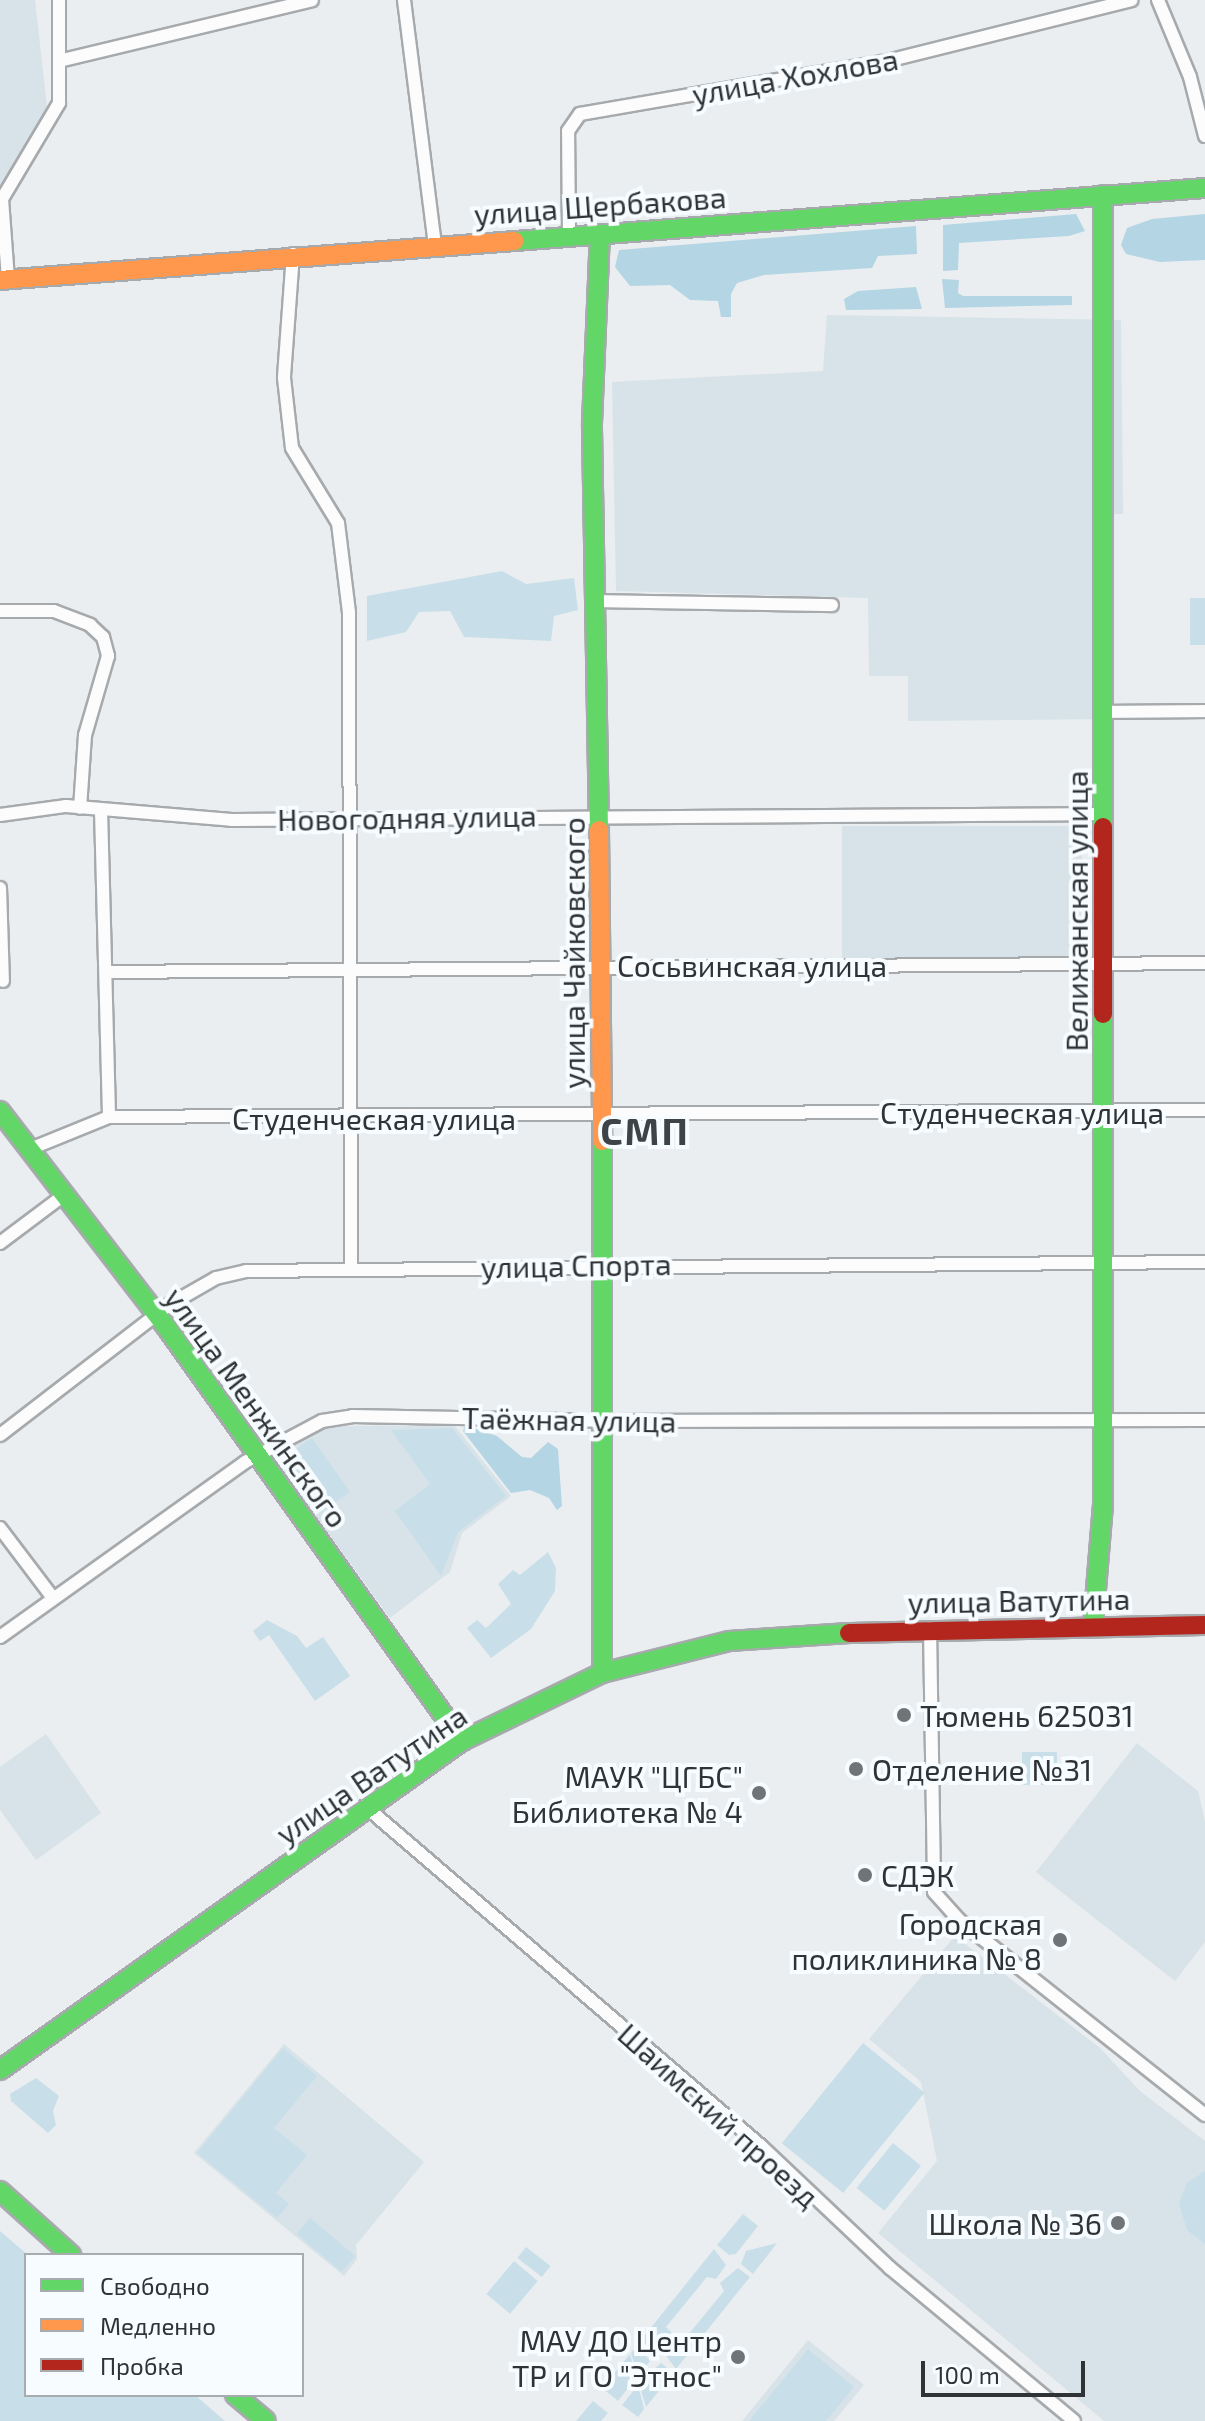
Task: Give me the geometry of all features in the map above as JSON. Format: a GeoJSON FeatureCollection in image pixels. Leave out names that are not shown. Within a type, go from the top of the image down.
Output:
{"type":"FeatureCollection","features":[{"type":"Feature","properties":{"kind":"street"},"geometry":{"type":"LineString","coordinates":[[4,279],[2,199],[59,103],[63,60],[59,0]]}},
{"type":"Feature","properties":{"kind":"street"},"geometry":{"type":"LineString","coordinates":[[63,60],[312,0]]}},
{"type":"Feature","properties":{"kind":"street"},"geometry":{"type":"LineString","coordinates":[[404,0],[435,244]]}},
{"type":"Feature","properties":{"kind":"street","name":"улица Хохлова"},"geometry":{"type":"LineString","coordinates":[[569,236],[568,131],[580,114],[887,61],[1132,0]]}},
{"type":"Feature","properties":{"kind":"street"},"geometry":{"type":"LineString","coordinates":[[1158,0],[1190,77],[1205,136]]}},
{"type":"Feature","properties":{"kind":"street","name":"улица Щербакова"},"geometry":{"type":"LineString","coordinates":[[4,279],[293,254],[1205,188]]}},
{"type":"Feature","properties":{"kind":"street","name":"Велижанская улица"},"geometry":{"type":"LineString","coordinates":[[1093,1626],[1103,1505],[1100,1420],[1105,964],[1103,195]]}},
{"type":"Feature","properties":{"kind":"street","name":"улица Чайковского"},"geometry":{"type":"LineString","coordinates":[[600,234],[593,372],[602,966],[605,1421],[602,1673]]}},
{"type":"Feature","properties":{"kind":"street"},"geometry":{"type":"LineString","coordinates":[[293,254],[284,390],[292,448],[338,523],[349,612],[348,1119],[351,1267]]}},
{"type":"Feature","properties":{"kind":"street"},"geometry":{"type":"LineString","coordinates":[[598,601],[832,605]]}},
{"type":"Feature","properties":{"kind":"street"},"geometry":{"type":"LineString","coordinates":[[0,611],[54,611],[90,625],[103,637],[108,656],[85,735],[80,808]]}},
{"type":"Feature","properties":{"kind":"street"},"geometry":{"type":"LineString","coordinates":[[1104,712],[1205,711]]}},
{"type":"Feature","properties":{"kind":"street","name":"Новогодняя улица"},"geometry":{"type":"LineString","coordinates":[[0,815],[80,808],[231,820],[600,815],[1104,814]]}},
{"type":"Feature","properties":{"kind":"street"},"geometry":{"type":"LineString","coordinates":[[101,810],[109,1117]]}},
{"type":"Feature","properties":{"kind":"street"},"geometry":{"type":"LineString","coordinates":[[0,888],[3,981]]}},
{"type":"Feature","properties":{"kind":"street","name":"Сосьвинская улица"},"geometry":{"type":"LineString","coordinates":[[106,972],[1205,963]]}},
{"type":"Feature","properties":{"kind":"street","name":"Студенческая улица"},"geometry":{"type":"LineString","coordinates":[[30,1149],[109,1117],[348,1119],[1205,1110]]}},
{"type":"Feature","properties":{"kind":"street","name":"улица Менжинского"},"geometry":{"type":"LineString","coordinates":[[0,1111],[156,1315],[462,1741]]}},
{"type":"Feature","properties":{"kind":"street"},"geometry":{"type":"LineString","coordinates":[[0,1243],[64,1195]]}},
{"type":"Feature","properties":{"kind":"street","name":"улица Спорта"},"geometry":{"type":"LineString","coordinates":[[0,1435],[192,1290],[233,1274],[351,1267],[1205,1262]]}},
{"type":"Feature","properties":{"kind":"street","name":"Таёжная улица"},"geometry":{"type":"LineString","coordinates":[[0,1637],[258,1456],[322,1421],[352,1416],[605,1421],[1205,1420]]}},
{"type":"Feature","properties":{"kind":"street"},"geometry":{"type":"LineString","coordinates":[[0,1528],[53,1598]]}},
{"type":"Feature","properties":{"kind":"street","name":"улица Ватутина"},"geometry":{"type":"LineString","coordinates":[[0,2070],[365,1806],[462,1741],[602,1673],[729,1641],[930,1628],[1205,1625]]}},
{"type":"Feature","properties":{"kind":"street"},"geometry":{"type":"LineString","coordinates":[[930,1628],[934,1892],[959,1920],[1205,2115]]}},
{"type":"Feature","properties":{"kind":"street","name":"Шаимский проезд"},"geometry":{"type":"LineString","coordinates":[[365,1806],[761,2146],[890,2268],[1074,2421]]}},
{"type":"Feature","properties":{"kind":"street"},"geometry":{"type":"LineString","coordinates":[[0,2191],[69,2253]]}},
{"type":"Feature","properties":{"kind":"street"},"geometry":{"type":"LineString","coordinates":[[237,2397],[266,2421]]}},
{"type":"Feature","properties":{"kind":"shaded area"},"geometry":{"type":"Polygon","coordinates":[[[0,0],[35,0],[48,116],[0,196],[0,0]]]}},
{"type":"Feature","properties":{"kind":"shaded area"},"geometry":{"type":"Polygon","coordinates":[[[1076,214],[1085,231],[1069,236],[959,243],[958,270],[943,271],[943,225],[1076,214]]]}},
{"type":"Feature","properties":{"kind":"shaded area"},"geometry":{"type":"Polygon","coordinates":[[[1205,214],[1205,260],[1160,262],[1126,254],[1121,245],[1127,228],[1152,219],[1205,214]]]}},
{"type":"Feature","properties":{"kind":"shaded area"},"geometry":{"type":"Polygon","coordinates":[[[916,226],[917,254],[878,256],[872,268],[764,275],[737,283],[731,294],[731,317],[721,317],[718,301],[690,300],[670,285],[630,286],[615,267],[619,250],[916,226]]]}},
{"type":"Feature","properties":{"kind":"shaded area"},"geometry":{"type":"Polygon","coordinates":[[[942,279],[959,280],[958,293],[963,296],[1072,296],[1072,305],[945,308],[942,279]]]}},
{"type":"Feature","properties":{"kind":"shaded area"},"geometry":{"type":"Polygon","coordinates":[[[916,287],[922,309],[846,310],[844,299],[858,291],[916,287]]]}},
{"type":"Feature","properties":{"kind":"shaded area"},"geometry":{"type":"Polygon","coordinates":[[[827,315],[1121,320],[1123,514],[1112,514],[1110,719],[908,721],[908,676],[869,676],[868,598],[616,591],[612,382],[823,371],[827,315]]]}},
{"type":"Feature","properties":{"kind":"shaded area"},"geometry":{"type":"Polygon","coordinates":[[[502,571],[526,584],[574,578],[578,610],[554,616],[551,641],[464,637],[450,611],[419,612],[406,632],[367,641],[367,596],[502,571]]]}},
{"type":"Feature","properties":{"kind":"shaded area"},"geometry":{"type":"Polygon","coordinates":[[[1190,598],[1205,598],[1205,645],[1190,645],[1190,598]]]}},
{"type":"Feature","properties":{"kind":"shaded area"},"geometry":{"type":"Polygon","coordinates":[[[842,826],[1082,826],[1082,958],[842,958],[842,826]]]}},
{"type":"Feature","properties":{"kind":"shaded area"},"geometry":{"type":"Polygon","coordinates":[[[454,1425],[511,1496],[462,1533],[450,1572],[390,1618],[275,1459],[325,1426],[454,1425]]]}},
{"type":"Feature","properties":{"kind":"shaded area"},"geometry":{"type":"Polygon","coordinates":[[[465,1425],[497,1436],[522,1457],[531,1458],[548,1442],[558,1449],[562,1506],[557,1510],[549,1498],[530,1490],[511,1493],[463,1431],[465,1425]]]}},
{"type":"Feature","properties":{"kind":"shaded area"},"geometry":{"type":"Polygon","coordinates":[[[452,1428],[506,1496],[458,1532],[441,1576],[395,1511],[430,1484],[391,1430],[452,1428]]]}},
{"type":"Feature","properties":{"kind":"shaded area"},"geometry":{"type":"Polygon","coordinates":[[[312,1438],[350,1492],[319,1514],[281,1460],[312,1438]]]}},
{"type":"Feature","properties":{"kind":"shaded area"},"geometry":{"type":"Polygon","coordinates":[[[548,1552],[556,1568],[555,1591],[531,1629],[491,1658],[467,1628],[477,1620],[486,1628],[511,1604],[498,1584],[513,1570],[520,1575],[548,1552]]]}},
{"type":"Feature","properties":{"kind":"shaded area"},"geometry":{"type":"Polygon","coordinates":[[[267,1620],[297,1636],[306,1648],[323,1637],[350,1676],[315,1701],[269,1635],[260,1641],[253,1631],[267,1620]]]}},
{"type":"Feature","properties":{"kind":"shaded area"},"geometry":{"type":"Polygon","coordinates":[[[46,1734],[101,1813],[36,1860],[0,1810],[0,1767],[46,1734]]]}},
{"type":"Feature","properties":{"kind":"shaded area"},"geometry":{"type":"Polygon","coordinates":[[[1137,1743],[1198,1791],[1205,1822],[1205,1942],[1175,1981],[1036,1872],[1137,1743]]]}},
{"type":"Feature","properties":{"kind":"shaded area"},"geometry":{"type":"Polygon","coordinates":[[[1022,1752],[1057,1752],[1057,1785],[1022,1785],[1022,1752]]]}},
{"type":"Feature","properties":{"kind":"shaded area"},"geometry":{"type":"Polygon","coordinates":[[[955,1936],[1100,2048],[1140,2091],[1205,2141],[1205,2421],[1104,2421],[878,2233],[937,2161],[921,2082],[869,2039],[955,1936]]]}},
{"type":"Feature","properties":{"kind":"shaded area"},"geometry":{"type":"Polygon","coordinates":[[[863,2043],[924,2093],[843,2193],[782,2143],[863,2043]]]}},
{"type":"Feature","properties":{"kind":"shaded area"},"geometry":{"type":"Polygon","coordinates":[[[284,2044],[424,2162],[356,2245],[357,2259],[344,2276],[194,2153],[284,2044]]]}},
{"type":"Feature","properties":{"kind":"shaded area"},"geometry":{"type":"Polygon","coordinates":[[[283,2048],[317,2076],[274,2128],[307,2155],[276,2193],[289,2204],[277,2218],[197,2153],[283,2048]]]}},
{"type":"Feature","properties":{"kind":"shaded area"},"geometry":{"type":"Polygon","coordinates":[[[36,2078],[59,2096],[53,2111],[56,2125],[48,2133],[11,2101],[10,2094],[36,2078]]]}},
{"type":"Feature","properties":{"kind":"shaded area"},"geometry":{"type":"Polygon","coordinates":[[[893,2143],[921,2166],[884,2211],[856,2188],[893,2143]]]}},
{"type":"Feature","properties":{"kind":"shaded area"},"geometry":{"type":"Polygon","coordinates":[[[1205,2171],[1205,2244],[1187,2230],[1179,2203],[1187,2183],[1205,2171]]]}},
{"type":"Feature","properties":{"kind":"shaded area"},"geometry":{"type":"Polygon","coordinates":[[[743,2214],[758,2226],[736,2254],[729,2255],[717,2245],[743,2214]]]}},
{"type":"Feature","properties":{"kind":"shaded area"},"geometry":{"type":"Polygon","coordinates":[[[310,2218],[355,2256],[342,2272],[297,2234],[310,2218]]]}},
{"type":"Feature","properties":{"kind":"shaded area"},"geometry":{"type":"Polygon","coordinates":[[[0,2231],[26,2253],[24,2397],[197,2397],[225,2421],[0,2421],[0,2231]]]}},
{"type":"Feature","properties":{"kind":"shaded area"},"geometry":{"type":"Polygon","coordinates":[[[777,2243],[753,2274],[741,2264],[746,2251],[777,2243]]]}},
{"type":"Feature","properties":{"kind":"shaded area"},"geometry":{"type":"Polygon","coordinates":[[[526,2247],[550,2266],[542,2277],[517,2258],[526,2247]]]}},
{"type":"Feature","properties":{"kind":"shaded area"},"geometry":{"type":"Polygon","coordinates":[[[714,2249],[726,2265],[716,2279],[707,2277],[666,2327],[672,2333],[653,2350],[641,2340],[714,2249]]]}},
{"type":"Feature","properties":{"kind":"shaded area"},"geometry":{"type":"Polygon","coordinates":[[[514,2261],[538,2281],[510,2314],[486,2294],[514,2261]]]}},
{"type":"Feature","properties":{"kind":"shaded area"},"geometry":{"type":"Polygon","coordinates":[[[738,2268],[750,2277],[676,2369],[664,2353],[677,2337],[683,2341],[724,2291],[720,2283],[738,2268]]]}},
{"type":"Feature","properties":{"kind":"shaded area"},"geometry":{"type":"Polygon","coordinates":[[[808,2340],[864,2385],[834,2421],[742,2421],[808,2340]]]}},
{"type":"Feature","properties":{"kind":"shaded area"},"geometry":{"type":"Polygon","coordinates":[[[638,2345],[650,2361],[638,2376],[631,2353],[638,2345]]]}},
{"type":"Feature","properties":{"kind":"shaded area"},"geometry":{"type":"Polygon","coordinates":[[[808,2349],[854,2387],[826,2421],[749,2421],[808,2349]]]}},
{"type":"Feature","properties":{"kind":"shaded area"},"geometry":{"type":"Polygon","coordinates":[[[630,2354],[636,2378],[618,2401],[602,2388],[630,2354]]]}},
{"type":"Feature","properties":{"kind":"shaded area"},"geometry":{"type":"Polygon","coordinates":[[[661,2363],[673,2373],[646,2407],[639,2383],[661,2363]]]}},
{"type":"Feature","properties":{"kind":"shaded area"},"geometry":{"type":"Polygon","coordinates":[[[638,2385],[644,2409],[638,2417],[622,2405],[638,2385]]]}},
{"type":"Feature","properties":{"kind":"shaded area"},"geometry":{"type":"Polygon","coordinates":[[[593,2401],[608,2413],[601,2421],[576,2421],[593,2401]]]}},
{"type":"Feature","properties":{"kind":"traffic: fast"},"geometry":{"type":"LineString","coordinates":[[515,241],[1205,188]]}},
{"type":"Feature","properties":{"kind":"traffic: fast"},"geometry":{"type":"LineString","coordinates":[[1103,195],[1103,827]]}},
{"type":"Feature","properties":{"kind":"traffic: fast"},"geometry":{"type":"LineString","coordinates":[[599,830],[592,423],[600,234]]}},
{"type":"Feature","properties":{"kind":"traffic: fast"},"geometry":{"type":"LineString","coordinates":[[1093,1626],[1103,1505],[1103,1014]]}},
{"type":"Feature","properties":{"kind":"traffic: fast"},"geometry":{"type":"LineString","coordinates":[[0,1111],[167,1328],[462,1741]]}},
{"type":"Feature","properties":{"kind":"traffic: fast"},"geometry":{"type":"LineString","coordinates":[[602,1141],[602,1673]]}},
{"type":"Feature","properties":{"kind":"traffic: fast"},"geometry":{"type":"LineString","coordinates":[[0,2070],[462,1741],[602,1673],[729,1641],[849,1633]]}},
{"type":"Feature","properties":{"kind":"traffic: fast"},"geometry":{"type":"LineString","coordinates":[[0,2191],[69,2253]]}},
{"type":"Feature","properties":{"kind":"traffic: fast"},"geometry":{"type":"LineString","coordinates":[[237,2397],[266,2421]]}},
{"type":"Feature","properties":{"kind":"traffic: slow"},"geometry":{"type":"LineString","coordinates":[[0,280],[515,241]]}},
{"type":"Feature","properties":{"kind":"traffic: slow"},"geometry":{"type":"LineString","coordinates":[[599,830],[602,1141]]}},
{"type":"Feature","properties":{"kind":"traffic: jam"},"geometry":{"type":"LineString","coordinates":[[1103,827],[1103,1014]]}},
{"type":"Feature","properties":{"kind":"traffic: jam"},"geometry":{"type":"LineString","coordinates":[[849,1633],[1205,1625]]}},
{"type":"Feature","properties":{"kind":"place","name":"Тюмень 625031"},"geometry":{"type":"Point","coordinates":[904,1715]}},
{"type":"Feature","properties":{"kind":"place","name":"Отделение №31"},"geometry":{"type":"Point","coordinates":[856,1769]}},
{"type":"Feature","properties":{"kind":"place","name":"МАУК \"ЦГБС\" Библиотека № 4"},"geometry":{"type":"Point","coordinates":[759,1793]}},
{"type":"Feature","properties":{"kind":"place","name":"СДЭК"},"geometry":{"type":"Point","coordinates":[865,1875]}},
{"type":"Feature","properties":{"kind":"place","name":"Городская поликлиника № 8"},"geometry":{"type":"Point","coordinates":[1060,1940]}},
{"type":"Feature","properties":{"kind":"place","name":"Школа № 36"},"geometry":{"type":"Point","coordinates":[1118,2223]}},
{"type":"Feature","properties":{"kind":"place","name":"МАУ ДО Центр ТР и ГО \"Этнос\""},"geometry":{"type":"Point","coordinates":[738,2357]}},
{"type":"Feature","properties":{"kind":"district","name":"СМП"},"geometry":{"type":"Point","coordinates":[645,1131]}}]}
